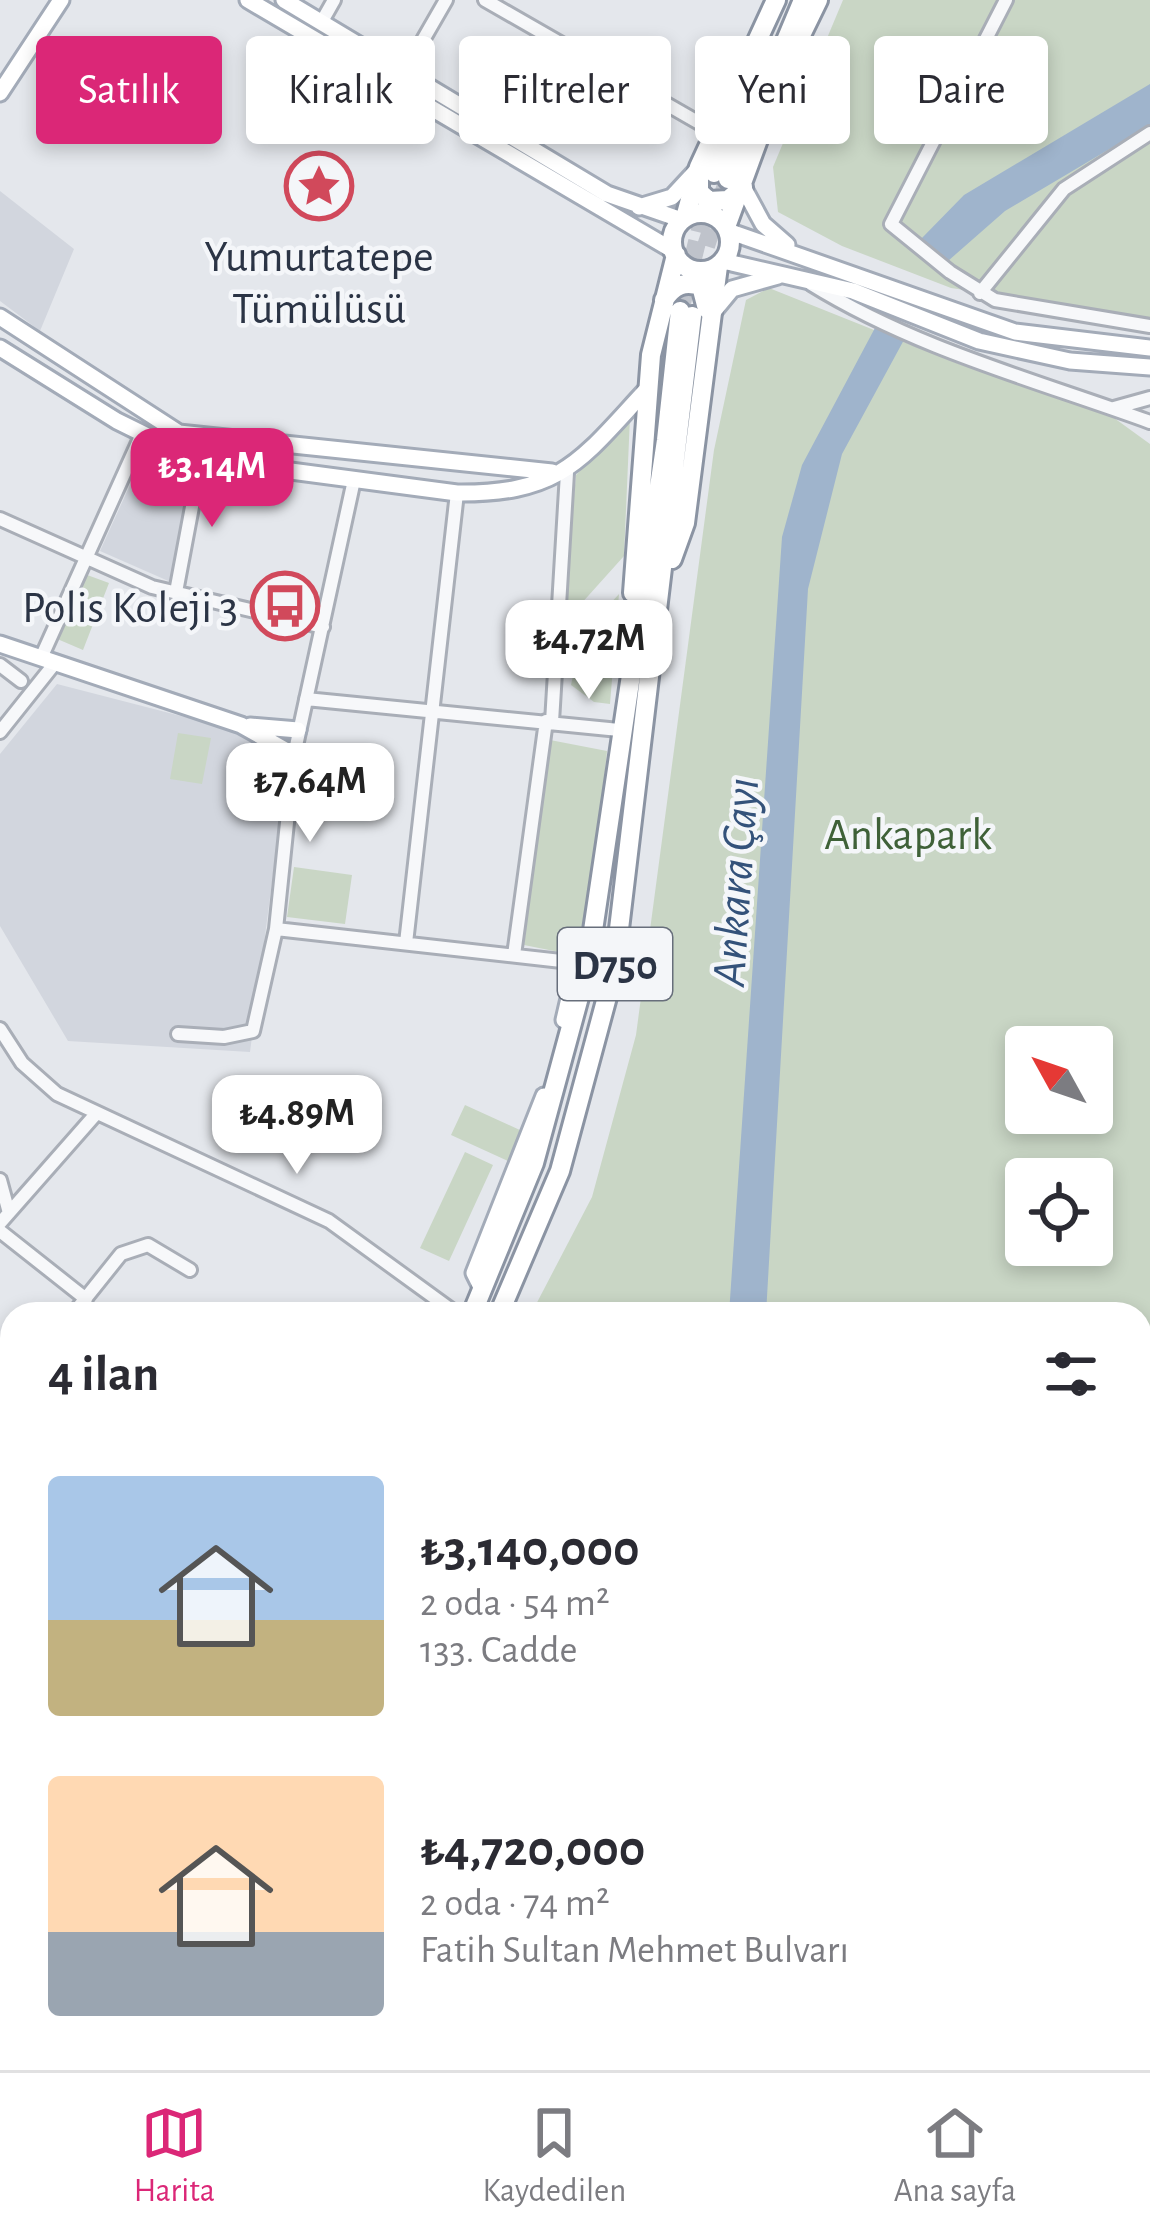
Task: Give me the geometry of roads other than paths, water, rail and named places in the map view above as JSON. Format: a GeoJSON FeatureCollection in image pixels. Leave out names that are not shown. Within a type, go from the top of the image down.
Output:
{"type":"FeatureCollection","features":[{"type":"Feature","properties":{"kind":"highway"},"geometry":{"type":"LineString","coordinates":[[759,36],[776,0]]}},
{"type":"Feature","properties":{"kind":"highway"},"geometry":{"type":"LineString","coordinates":[[721,176],[789,0]]}},
{"type":"Feature","properties":{"kind":"highway"},"geometry":{"type":"LineString","coordinates":[[721,176],[803,0]]}},
{"type":"Feature","properties":{"kind":"highway"},"geometry":{"type":"LineString","coordinates":[[635,630],[631,565],[647,388],[659,306],[675,253],[674,232],[721,176],[782,74],[818,0]]}},
{"type":"Feature","properties":{"kind":"highway"},"geometry":{"type":"LineString","coordinates":[[693,315],[729,250],[717,144]]}},
{"type":"Feature","properties":{"kind":"highway"},"geometry":{"type":"LineString","coordinates":[[684,219],[710,214],[727,229]]}},
{"type":"Feature","properties":{"kind":"highway"},"geometry":{"type":"LineString","coordinates":[[675,253],[692,269],[720,263]]}},
{"type":"Feature","properties":{"kind":"highway"},"geometry":{"type":"LineString","coordinates":[[659,306],[673,287],[690,283],[701,286],[693,315]]}},
{"type":"Feature","properties":{"kind":"highway","name":"D750"},"geometry":{"type":"LineString","coordinates":[[504,1302],[560,1171],[614,971],[693,315]]}},
{"type":"Feature","properties":{"kind":"highway","name":"D750"},"geometry":{"type":"LineString","coordinates":[[477,1302],[534,1162],[588,964],[635,630],[666,440],[693,315]]}},
{"type":"Feature","properties":{"kind":"main road"},"geometry":{"type":"LineString","coordinates":[[0,93],[61,0]]}},
{"type":"Feature","properties":{"kind":"main road"},"geometry":{"type":"LineString","coordinates":[[248,0],[675,253]]}},
{"type":"Feature","properties":{"kind":"main road"},"geometry":{"type":"LineString","coordinates":[[284,0],[344,36]]}},
{"type":"Feature","properties":{"kind":"main road"},"geometry":{"type":"LineString","coordinates":[[435,91],[637,208],[684,219]]}},
{"type":"Feature","properties":{"kind":"main road"},"geometry":{"type":"LineString","coordinates":[[637,208],[721,176],[763,224],[800,254]]}},
{"type":"Feature","properties":{"kind":"main road"},"geometry":{"type":"LineString","coordinates":[[727,229],[800,254],[979,340],[1070,361],[1150,367]]}},
{"type":"Feature","properties":{"kind":"main road"},"geometry":{"type":"LineString","coordinates":[[720,263],[886,294],[1002,328],[1150,348]]}},
{"type":"Feature","properties":{"kind":"main road"},"geometry":{"type":"LineString","coordinates":[[693,315],[732,289],[795,274]]}},
{"type":"Feature","properties":{"kind":"main road"},"geometry":{"type":"LineString","coordinates":[[0,317],[179,433],[567,473]]}},
{"type":"Feature","properties":{"kind":"main road"},"geometry":{"type":"LineString","coordinates":[[0,348],[142,434],[201,459],[457,493],[494,493],[567,473],[647,388]]}},
{"type":"Feature","properties":{"kind":"main road"},"geometry":{"type":"LineString","coordinates":[[0,644],[241,725],[293,755]]}},
{"type":"Feature","properties":{"kind":"main road"},"geometry":{"type":"LineString","coordinates":[[241,725],[298,730]]}},
{"type":"Feature","properties":{"kind":"street"},"geometry":{"type":"LineString","coordinates":[[321,22],[334,0]]}},
{"type":"Feature","properties":{"kind":"street"},"geometry":{"type":"LineString","coordinates":[[425,36],[446,0]]}},
{"type":"Feature","properties":{"kind":"street"},"geometry":{"type":"LineString","coordinates":[[485,0],[695,121]]}},
{"type":"Feature","properties":{"kind":"street"},"geometry":{"type":"LineString","coordinates":[[1006,0],[891,224],[980,293],[1025,308],[1150,326]]}},
{"type":"Feature","properties":{"kind":"street"},"geometry":{"type":"LineString","coordinates":[[980,293],[1064,189],[1150,133]]}},
{"type":"Feature","properties":{"kind":"street"},"geometry":{"type":"LineString","coordinates":[[795,274],[844,304],[973,363],[1150,422]]}},
{"type":"Feature","properties":{"kind":"street"},"geometry":{"type":"LineString","coordinates":[[844,304],[851,313],[844,322]]}},
{"type":"Feature","properties":{"kind":"street"},"geometry":{"type":"LineString","coordinates":[[1002,328],[1025,308]]}},
{"type":"Feature","properties":{"kind":"street"},"geometry":{"type":"LineString","coordinates":[[1112,409],[1150,398]]}},
{"type":"Feature","properties":{"kind":"street"},"geometry":{"type":"LineString","coordinates":[[0,732],[48,661],[84,560],[142,434]]}},
{"type":"Feature","properties":{"kind":"street"},"geometry":{"type":"LineString","coordinates":[[176,592],[201,459]]}},
{"type":"Feature","properties":{"kind":"street"},"geometry":{"type":"LineString","coordinates":[[514,955],[549,721],[567,473]]}},
{"type":"Feature","properties":{"kind":"street"},"geometry":{"type":"LineString","coordinates":[[178,1034],[224,1037],[254,1031],[276,929],[293,755],[354,480]]}},
{"type":"Feature","properties":{"kind":"street"},"geometry":{"type":"LineString","coordinates":[[406,943],[457,493]]}},
{"type":"Feature","properties":{"kind":"street"},"geometry":{"type":"LineString","coordinates":[[0,519],[84,560],[176,592],[323,627]]}},
{"type":"Feature","properties":{"kind":"street"},"geometry":{"type":"LineString","coordinates":[[0,665],[21,681]]}},
{"type":"Feature","properties":{"kind":"street"},"geometry":{"type":"LineString","coordinates":[[305,700],[619,730]]}},
{"type":"Feature","properties":{"kind":"street"},"geometry":{"type":"LineString","coordinates":[[276,929],[588,964]]}},
{"type":"Feature","properties":{"kind":"street"},"geometry":{"type":"LineString","coordinates":[[0,1029],[22,1063],[57,1094],[95,1115],[244,1177],[329,1221],[440,1302]]}},
{"type":"Feature","properties":{"kind":"street"},"geometry":{"type":"LineString","coordinates":[[3,1222],[95,1115]]}},
{"type":"Feature","properties":{"kind":"street"},"geometry":{"type":"LineString","coordinates":[[0,1180],[3,1222],[86,1299]]}},
{"type":"Feature","properties":{"kind":"street"},"geometry":{"type":"LineString","coordinates":[[83,1302],[121,1254],[148,1245],[190,1270]]}},
{"type":"Feature","properties":{"kind":"water"},"geometry":{"type":"Polygon","coordinates":[[[1150,84],[1150,125],[1005,211],[948,261],[921,239],[964,195],[1150,84]]]}},
{"type":"Feature","properties":{"kind":"water"},"geometry":{"type":"Polygon","coordinates":[[[876,326],[905,338],[842,454],[808,589],[767,1302],[730,1302],[782,537],[802,465],[876,326]]]}},
{"type":"Feature","properties":{"kind":"tunnel"},"geometry":{"type":"LineString","coordinates":[[680,311],[714,173]]}},
{"type":"Feature","properties":{"kind":"tunnel"},"geometry":{"type":"LineString","coordinates":[[706,246],[728,179]]}},
{"type":"Feature","properties":{"kind":"place","name":"Yumurtatepe Tümülüsü"},"geometry":{"type":"Point","coordinates":[319,186]}},
{"type":"Feature","properties":{"kind":"place","name":"Polis Koleji 3"},"geometry":{"type":"Point","coordinates":[285,606]}},
{"type":"Feature","properties":{"kind":"park label","name":"Ankapark"},"geometry":{"type":"Point","coordinates":[908,833]}},
{"type":"Feature","properties":{"kind":"water label","name":"Ankara Çayı"},"geometry":{"type":"Point","coordinates":[734,882]}}]}
